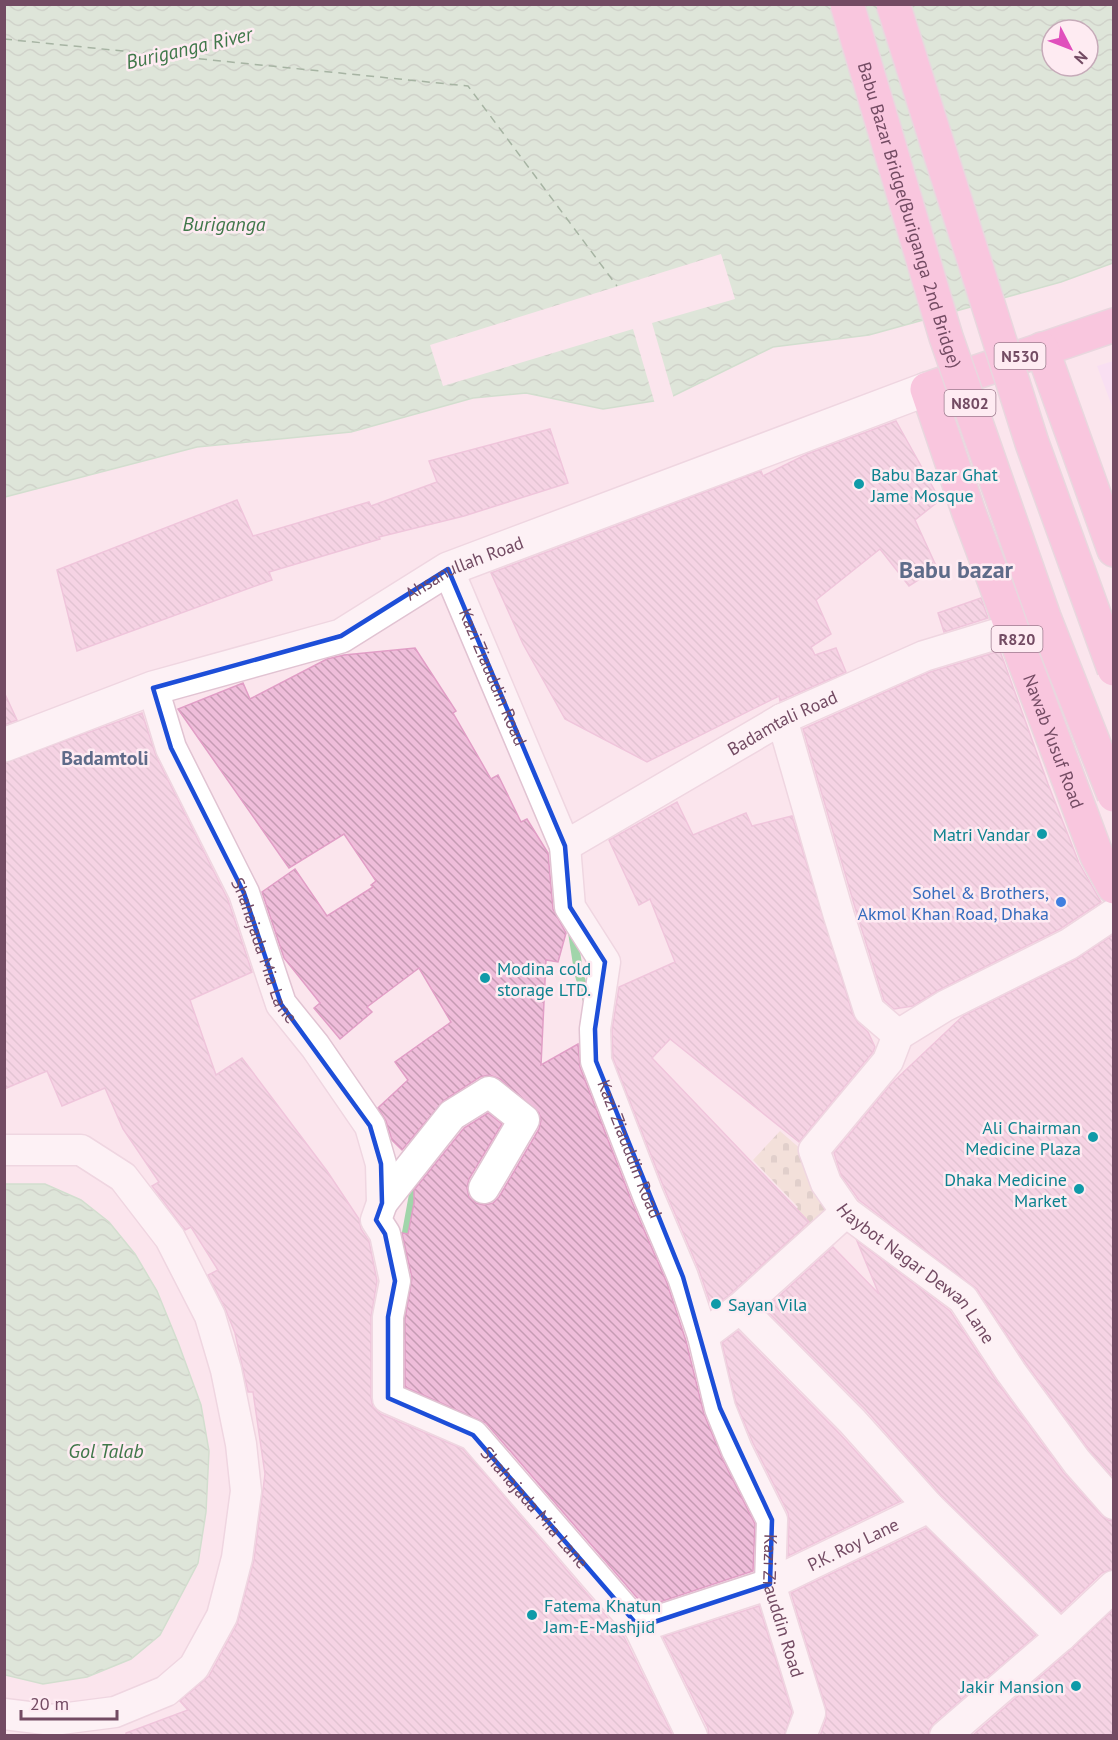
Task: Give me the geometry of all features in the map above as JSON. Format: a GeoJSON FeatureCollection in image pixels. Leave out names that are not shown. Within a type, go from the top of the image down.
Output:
{"type":"FeatureCollection","features":[{"type":"Feature","properties":{"kind":"highway","name":"Babu Bazar Bridge(Buriganga 2nd Bridge)"},"geometry":{"type":"LineString","coordinates":[[847,4],[946,337],[1044,617],[1113,795]]}},
{"type":"Feature","properties":{"kind":"highway","name":"N802"},"geometry":{"type":"LineString","coordinates":[[893,4],[1032,442],[1113,669]]}},
{"type":"Feature","properties":{"kind":"highway","name":"N530"},"geometry":{"type":"LineString","coordinates":[[927,389],[1113,325]]}},
{"type":"Feature","properties":{"kind":"highway"},"geometry":{"type":"LineString","coordinates":[[1042,349],[1113,550]]}},
{"type":"Feature","properties":{"kind":"highway","name":"Nawab Yusuf Road"},"geometry":{"type":"LineString","coordinates":[[927,389],[969,513],[1098,856],[1113,887]]}},
{"type":"Feature","properties":{"kind":"street","name":"Ahsanullah Road"},"geometry":{"type":"LineString","coordinates":[[4,745],[153,688],[341,636],[448,569],[927,389]]}},
{"type":"Feature","properties":{"kind":"street","name":"Kazi Ziauddin Road"},"geometry":{"type":"LineString","coordinates":[[448,569],[565,846],[570,908],[605,962],[595,1029],[596,1061],[682,1277],[703,1336],[720,1408],[737,1450],[772,1520],[770,1584],[810,1713],[801,1736]]}},
{"type":"Feature","properties":{"kind":"street","name":"Badamtali Road"},"geometry":{"type":"LineString","coordinates":[[565,846],[782,719],[924,656],[1013,629]]}},
{"type":"Feature","properties":{"kind":"street","name":"Shahajada Mia Lane"},"geometry":{"type":"LineString","coordinates":[[153,688],[171,748],[244,893],[281,1004],[315,1046],[370,1126],[381,1164],[382,1203],[376,1220],[385,1234],[395,1281],[388,1317],[388,1398],[473,1435],[639,1627],[692,1736]]}},
{"type":"Feature","properties":{"kind":"street"},"geometry":{"type":"LineString","coordinates":[[782,719],[869,1010],[898,1035],[945,1006],[1069,944],[1113,914]]}},
{"type":"Feature","properties":{"kind":"street","name":"Haybot Nagar Dewan Lane"},"geometry":{"type":"LineString","coordinates":[[898,1035],[888,1061],[813,1150],[826,1183],[846,1212],[963,1299],[1011,1372],[1077,1462],[1113,1504]]}},
{"type":"Feature","properties":{"kind":"street"},"geometry":{"type":"LineString","coordinates":[[382,1203],[452,1115],[489,1092],[525,1120],[484,1188]]}},
{"type":"Feature","properties":{"kind":"street"},"geometry":{"type":"LineString","coordinates":[[4,1150],[81,1150],[123,1177],[170,1238],[210,1316],[226,1370],[242,1444],[246,1491],[237,1558],[222,1616],[194,1666],[166,1691],[115,1712],[53,1720],[4,1714]]}},
{"type":"Feature","properties":{"kind":"street"},"geometry":{"type":"LineString","coordinates":[[703,1336],[740,1308],[846,1212]]}},
{"type":"Feature","properties":{"kind":"street"},"geometry":{"type":"LineString","coordinates":[[740,1308],[852,1421],[929,1507],[1061,1636]]}},
{"type":"Feature","properties":{"kind":"street","name":"P.K. Roy Lane"},"geometry":{"type":"LineString","coordinates":[[639,1627],[770,1584],[929,1507]]}},
{"type":"Feature","properties":{"kind":"street"},"geometry":{"type":"LineString","coordinates":[[945,1736],[1061,1636],[1113,1586]]}},
{"type":"Feature","properties":{"kind":"highlighted area"},"geometry":{"type":"Polygon","coordinates":[[[448,569],[565,846],[570,907],[605,962],[595,1029],[596,1061],[683,1277],[720,1408],[772,1520],[770,1584],[639,1627],[473,1435],[388,1398],[388,1317],[395,1281],[385,1234],[376,1220],[382,1203],[381,1164],[370,1126],[281,1004],[244,893],[171,748],[153,688],[341,636],[448,569]]]}},
{"type":"Feature","properties":{"kind":"shaded area"},"geometry":{"type":"Polygon","coordinates":[[[1114,361],[1113,409],[1097,366],[1114,361]]]}},
{"type":"Feature","properties":{"kind":"green space"},"geometry":{"type":"Polygon","coordinates":[[[780,1131],[803,1151],[838,1213],[765,1278],[743,1249],[773,1234],[798,1207],[753,1160],[780,1131]]]}},
{"type":"Feature","properties":{"kind":"water","name":"Buriganga"},"geometry":{"type":"Polygon","coordinates":[[[5,5],[1113,5],[1113,263],[1061,282],[869,335],[773,347],[673,396],[654,401],[603,409],[526,393],[473,398],[351,432],[197,447],[5,497],[5,5]]]}},
{"type":"Feature","properties":{"kind":"water","name":"Gol Talab"},"geometry":{"type":"Polygon","coordinates":[[[5,1184],[45,1184],[81,1200],[109,1222],[135,1254],[157,1291],[179,1345],[201,1405],[209,1451],[206,1512],[198,1563],[160,1635],[131,1659],[87,1677],[43,1684],[5,1675],[5,1184]]]}},
{"type":"Feature","properties":{"kind":"pier"},"geometry":{"type":"Polygon","coordinates":[[[721,254],[735,299],[652,323],[674,399],[655,404],[633,329],[443,386],[430,345],[721,254]]]}},
{"type":"Feature","properties":{"kind":"building"},"geometry":{"type":"Polygon","coordinates":[[[896,421],[940,500],[915,520],[937,568],[909,586],[880,549],[816,600],[831,634],[811,647],[815,655],[836,648],[846,672],[780,701],[779,696],[647,762],[565,719],[523,644],[491,573],[761,471],[763,476],[807,454],[896,421]]]}},
{"type":"Feature","properties":{"kind":"building"},"geometry":{"type":"Polygon","coordinates":[[[550,429],[568,483],[464,516],[379,537],[380,539],[269,572],[272,580],[77,651],[57,570],[237,500],[253,536],[369,502],[371,506],[437,482],[429,461],[550,429]]]}},
{"type":"Feature","properties":{"kind":"building"},"geometry":{"type":"Polygon","coordinates":[[[981,598],[988,618],[944,632],[938,613],[981,598]]]}},
{"type":"Feature","properties":{"kind":"building"},"geometry":{"type":"Polygon","coordinates":[[[415,648],[456,711],[453,713],[491,779],[498,775],[521,822],[527,819],[548,853],[553,909],[566,933],[558,962],[546,960],[541,1065],[578,1044],[580,1067],[632,1202],[667,1283],[686,1341],[704,1414],[722,1458],[755,1524],[753,1571],[645,1607],[486,1423],[405,1387],[405,1319],[412,1278],[402,1233],[408,1234],[414,1190],[464,1128],[488,1113],[502,1124],[469,1179],[467,1188],[469,1197],[476,1203],[484,1205],[493,1203],[499,1197],[539,1129],[541,1120],[539,1113],[500,1079],[489,1075],[480,1077],[443,1101],[402,1150],[392,1140],[386,1121],[378,1108],[408,1080],[395,1062],[451,1022],[419,968],[367,1007],[372,1012],[340,1039],[314,1008],[320,1003],[284,958],[262,892],[295,869],[327,916],[373,887],[371,885],[376,881],[344,834],[289,868],[178,709],[243,683],[250,699],[327,659],[344,655],[415,648]]]}},
{"type":"Feature","properties":{"kind":"building"},"geometry":{"type":"Polygon","coordinates":[[[1000,651],[1079,863],[1101,902],[1060,929],[937,991],[913,1006],[894,1009],[884,1000],[803,729],[930,672],[1000,651]]]}},
{"type":"Feature","properties":{"kind":"building"},"geometry":{"type":"Polygon","coordinates":[[[4,692],[17,720],[4,725],[4,692]]]}},
{"type":"Feature","properties":{"kind":"building"},"geometry":{"type":"Polygon","coordinates":[[[142,713],[156,756],[228,900],[252,972],[190,1000],[216,1075],[242,1058],[327,1171],[359,1219],[361,1229],[369,1241],[377,1281],[371,1317],[373,1407],[381,1414],[463,1449],[624,1637],[673,1736],[126,1736],[126,1733],[188,1710],[180,1701],[209,1676],[237,1624],[254,1560],[265,1474],[253,1392],[248,1392],[235,1333],[208,1275],[218,1270],[191,1227],[185,1230],[152,1186],[159,1182],[123,1129],[105,1088],[62,1106],[47,1071],[4,1089],[4,763],[142,713]]]}},
{"type":"Feature","properties":{"kind":"building"},"geometry":{"type":"Polygon","coordinates":[[[677,802],[693,835],[746,813],[752,826],[792,816],[853,1015],[868,1032],[875,1047],[799,1142],[670,1039],[652,1058],[809,1222],[712,1308],[699,1270],[613,1058],[612,1030],[619,987],[675,962],[650,899],[639,905],[609,840],[677,802]]]}},
{"type":"Feature","properties":{"kind":"building"},"geometry":{"type":"Polygon","coordinates":[[[1113,935],[1113,1477],[1090,1451],[1025,1362],[977,1289],[859,1200],[841,1175],[834,1153],[892,1083],[963,1016],[1077,959],[1113,935]]]}},
{"type":"Feature","properties":{"kind":"building"},"geometry":{"type":"Polygon","coordinates":[[[857,1241],[950,1311],[997,1382],[1063,1472],[1101,1515],[1113,1521],[1113,1569],[1102,1573],[1061,1612],[941,1495],[865,1409],[765,1309],[833,1247],[879,1294],[857,1241]]]}},
{"type":"Feature","properties":{"kind":"building"},"geometry":{"type":"Polygon","coordinates":[[[738,1331],[839,1433],[901,1501],[788,1556],[788,1513],[736,1403],[722,1343],[738,1331]]]}},
{"type":"Feature","properties":{"kind":"building"},"geometry":{"type":"Polygon","coordinates":[[[926,1528],[1036,1635],[934,1723],[928,1736],[820,1736],[826,1719],[826,1708],[791,1593],[926,1528]]]}},
{"type":"Feature","properties":{"kind":"building"},"geometry":{"type":"Polygon","coordinates":[[[759,1606],[792,1712],[784,1736],[709,1736],[708,1728],[663,1637],[759,1606]]]}},
{"type":"Feature","properties":{"kind":"building"},"geometry":{"type":"Polygon","coordinates":[[[1113,1610],[1113,1736],[972,1736],[1072,1649],[1113,1610]]]}},
{"type":"Feature","properties":{"kind":"waterway"},"geometry":{"type":"LineString","coordinates":[[572,929],[579,974],[589,1006]]}},
{"type":"Feature","properties":{"kind":"waterway"},"geometry":{"type":"LineString","coordinates":[[402,1257],[413,1197],[413,1176]]}},
{"type":"Feature","properties":{"kind":"waterway"},"geometry":{"type":"LineString","coordinates":[[402,1336],[406,1299]]}},
{"type":"Feature","properties":{"kind":"ferry route"},"geometry":{"type":"LineString","coordinates":[[4,39],[468,86],[617,286]]}},
{"type":"Feature","properties":{"kind":"place","name":"Babu Bazar Ghat Jame Mosque"},"geometry":{"type":"Point","coordinates":[859,484]}},
{"type":"Feature","properties":{"kind":"place","name":"Matri Vandar"},"geometry":{"type":"Point","coordinates":[1042,834]}},
{"type":"Feature","properties":{"kind":"place","name":"Sohel & Brothers, Akmol Khan Road, Dhaka"},"geometry":{"type":"Point","coordinates":[1061,902]}},
{"type":"Feature","properties":{"kind":"place","name":"Modina cold storage LTD."},"geometry":{"type":"Point","coordinates":[485,978]}},
{"type":"Feature","properties":{"kind":"place","name":"Ali Chairman Medicine Plaza"},"geometry":{"type":"Point","coordinates":[1093,1137]}},
{"type":"Feature","properties":{"kind":"place","name":"Dhaka Medicine Market"},"geometry":{"type":"Point","coordinates":[1079,1189]}},
{"type":"Feature","properties":{"kind":"place","name":"Sayan Vila"},"geometry":{"type":"Point","coordinates":[716,1304]}},
{"type":"Feature","properties":{"kind":"place","name":"Fatema Khatun Jam-E-Mashjid"},"geometry":{"type":"Point","coordinates":[532,1615]}},
{"type":"Feature","properties":{"kind":"place","name":"Jakir Mansion"},"geometry":{"type":"Point","coordinates":[1076,1686]}},
{"type":"Feature","properties":{"kind":"district","name":"Babu bazar"},"geometry":{"type":"Point","coordinates":[956,569]}},
{"type":"Feature","properties":{"kind":"district","name":"Badamtoli"},"geometry":{"type":"Point","coordinates":[105,758]}},
{"type":"Feature","properties":{"kind":"water label","name":"Buriganga River"},"geometry":{"type":"Point","coordinates":[189,48]}}]}
